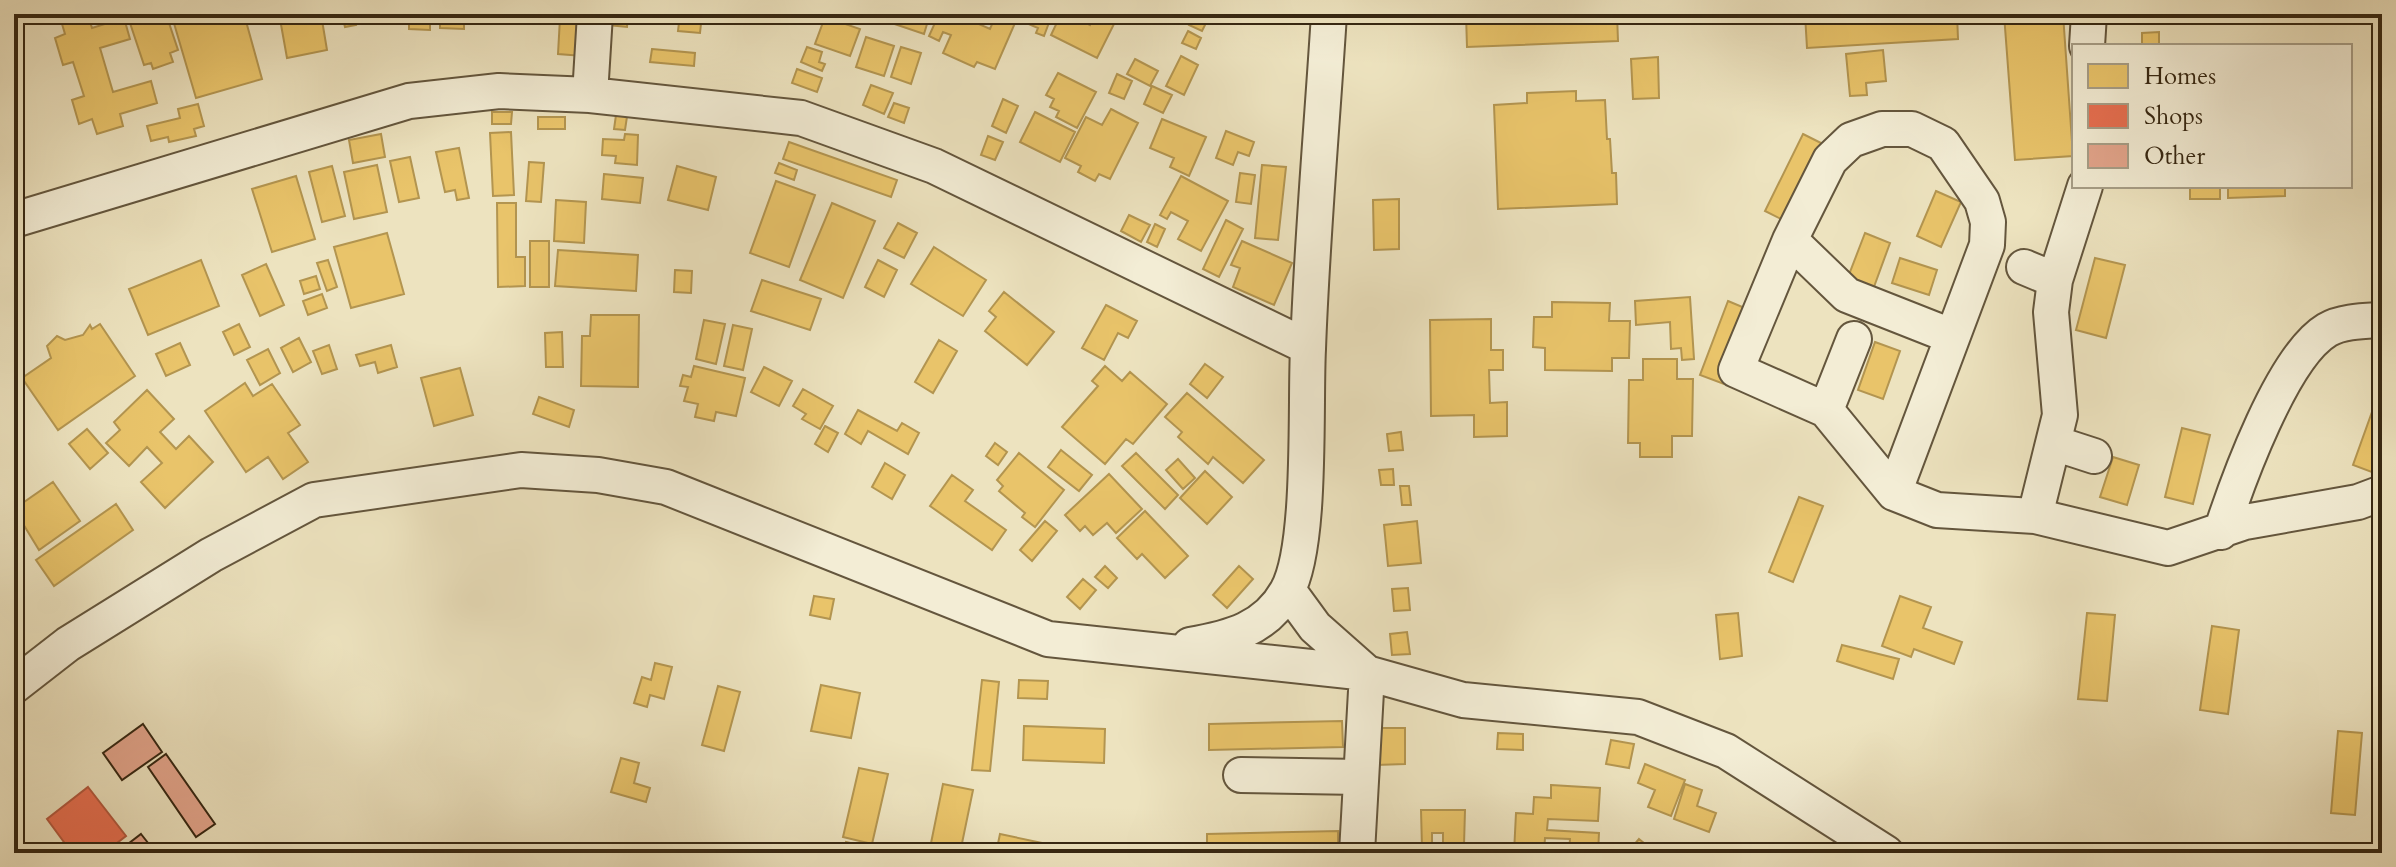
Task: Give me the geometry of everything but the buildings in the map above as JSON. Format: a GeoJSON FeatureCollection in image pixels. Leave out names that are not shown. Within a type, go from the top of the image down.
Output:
{"type":"FeatureCollection","features":[{"type":"Feature","properties":{"kind":"street"},"geometry":{"type":"LineString","coordinates":[[590,95],[595,14]]}},
{"type":"Feature","properties":{"kind":"street"},"geometry":{"type":"LineString","coordinates":[[1159,652],[1229,638],[1266,620],[1288,590],[1301,539],[1308,347],[1329,14]]}},
{"type":"Feature","properties":{"kind":"street"},"geometry":{"type":"LineString","coordinates":[[2087,44],[2089,14]]}},
{"type":"Feature","properties":{"kind":"street"},"geometry":{"type":"LineString","coordinates":[[15,214],[409,101],[499,91],[590,95],[801,118],[816,123],[934,166],[1308,347]]}},
{"type":"Feature","properties":{"kind":"street"},"geometry":{"type":"LineString","coordinates":[[1894,493],[1951,336],[1983,260],[1988,222],[1982,201],[1968,177],[1934,137],[1898,128],[1866,133],[1851,140],[1823,170],[1736,370],[1826,410],[1894,493],[1937,510],[2035,516],[2168,548],[2245,522],[2358,502],[2382,493]]}},
{"type":"Feature","properties":{"kind":"street"},"geometry":{"type":"LineString","coordinates":[[2035,516],[2060,415],[2051,312],[2039,274],[2084,188]]}},
{"type":"Feature","properties":{"kind":"street"},"geometry":{"type":"LineString","coordinates":[[1790,240],[1847,295],[1951,336]]}},
{"type":"Feature","properties":{"kind":"street"},"geometry":{"type":"LineString","coordinates":[[2221,532],[2245,460],[2309,347],[2327,329],[2382,320]]}},
{"type":"Feature","properties":{"kind":"street"},"geometry":{"type":"LineString","coordinates":[[1826,410],[1854,339]]}},
{"type":"Feature","properties":{"kind":"street"},"geometry":{"type":"LineString","coordinates":[[2054,443],[2094,456]]}},
{"type":"Feature","properties":{"kind":"street"},"geometry":{"type":"LineString","coordinates":[[14,686],[68,644],[211,555],[314,500],[521,470],[598,475],[666,487],[1048,639],[1367,673],[1463,700],[1638,717],[1726,751],[1886,853]]}},
{"type":"Feature","properties":{"kind":"street"},"geometry":{"type":"LineString","coordinates":[[1288,590],[1315,627],[1367,673]]}},
{"type":"Feature","properties":{"kind":"street"},"geometry":{"type":"LineString","coordinates":[[1357,853],[1367,673]]}},
{"type":"Feature","properties":{"kind":"street"},"geometry":{"type":"LineString","coordinates":[[1241,775],[1360,777]]}}]}
